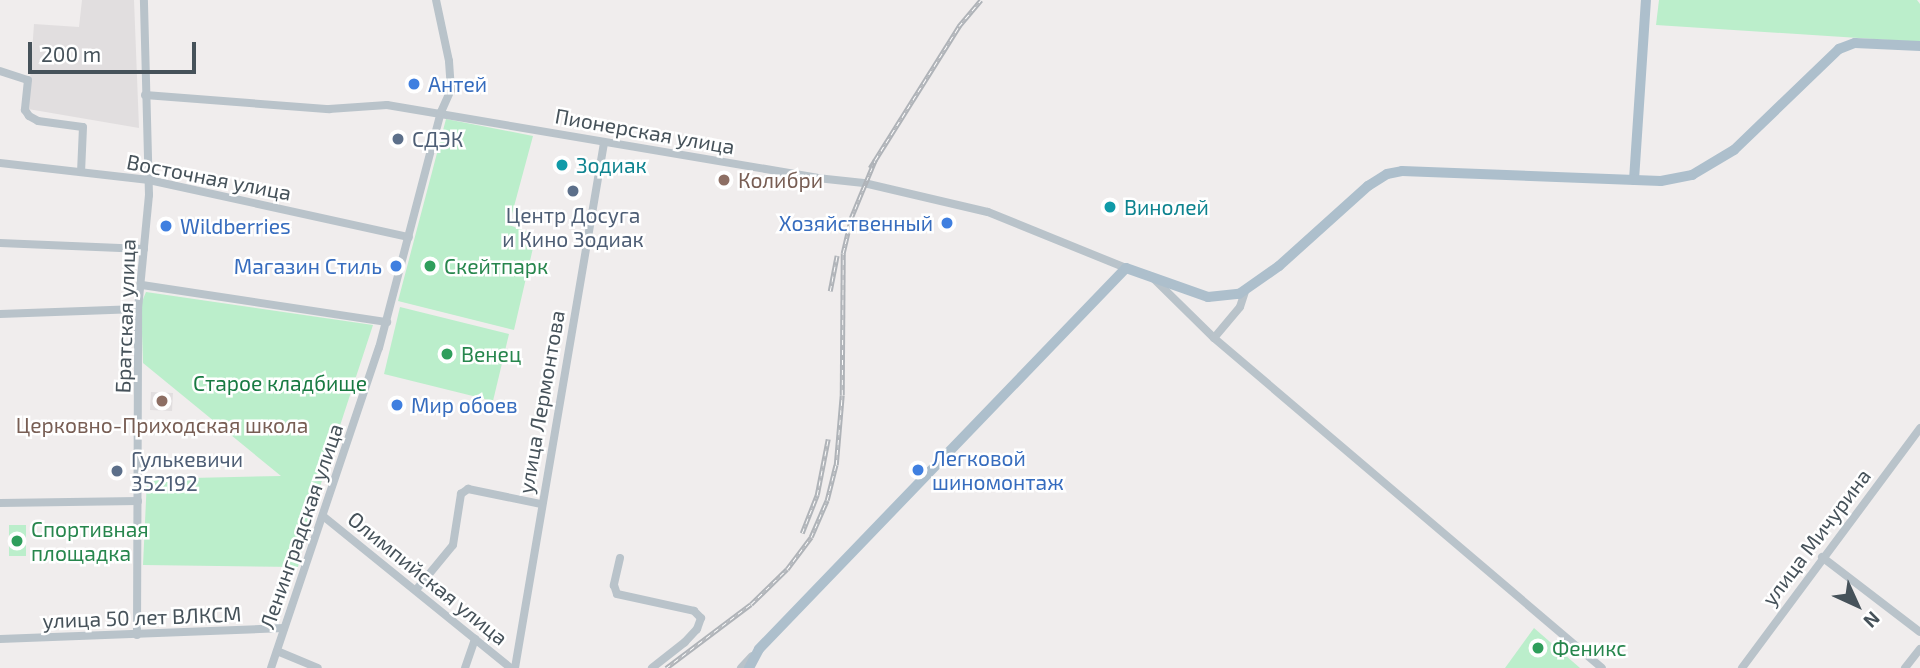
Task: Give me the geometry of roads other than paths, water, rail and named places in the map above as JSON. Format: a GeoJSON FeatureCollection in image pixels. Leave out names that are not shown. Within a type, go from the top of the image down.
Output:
{"type":"FeatureCollection","features":[{"type":"Feature","properties":{"kind":"main road"},"geometry":{"type":"LineString","coordinates":[[1634,180],[1647,0]]}},
{"type":"Feature","properties":{"kind":"main road"},"geometry":{"type":"LineString","coordinates":[[749,668],[759,649],[1126,268],[1209,297],[1229,297],[1245,292],[1279,267],[1368,186],[1387,174],[1427,171],[1675,180],[1712,166],[1734,150],[1839,49],[1855,43],[1920,46]]}},
{"type":"Feature","properties":{"kind":"street","name":"Братская улица"},"geometry":{"type":"LineString","coordinates":[[137,635],[138,309],[149,180],[144,0]]}},
{"type":"Feature","properties":{"kind":"street","name":"Ленинградская улица"},"geometry":{"type":"LineString","coordinates":[[271,668],[387,322],[441,112],[448,101],[452,78],[436,0]]}},
{"type":"Feature","properties":{"kind":"street"},"geometry":{"type":"LineString","coordinates":[[0,71],[29,80],[25,110],[29,116],[38,121],[83,127],[81,172]]}},
{"type":"Feature","properties":{"kind":"street","name":"Пионерская улица"},"geometry":{"type":"LineString","coordinates":[[145,95],[329,109],[387,105],[441,112],[604,143],[817,178],[864,183],[988,212],[1126,268]]}},
{"type":"Feature","properties":{"kind":"street","name":"улица Лермонтова"},"geometry":{"type":"LineString","coordinates":[[513,668],[604,143]]}},
{"type":"Feature","properties":{"kind":"street","name":"Восточная улица"},"geometry":{"type":"LineString","coordinates":[[0,163],[149,180],[409,237]]}},
{"type":"Feature","properties":{"kind":"street"},"geometry":{"type":"LineString","coordinates":[[0,243],[144,248]]}},
{"type":"Feature","properties":{"kind":"street"},"geometry":{"type":"LineString","coordinates":[[1154,279],[1214,338],[1602,668]]}},
{"type":"Feature","properties":{"kind":"street"},"geometry":{"type":"LineString","coordinates":[[142,285],[387,322]]}},
{"type":"Feature","properties":{"kind":"street"},"geometry":{"type":"LineString","coordinates":[[1214,338],[1240,307],[1245,292]]}},
{"type":"Feature","properties":{"kind":"street"},"geometry":{"type":"LineString","coordinates":[[0,314],[138,309]]}},
{"type":"Feature","properties":{"kind":"street","name":"улица Мичурина"},"geometry":{"type":"LineString","coordinates":[[1742,668],[1920,428]]}},
{"type":"Feature","properties":{"kind":"street"},"geometry":{"type":"LineString","coordinates":[[416,590],[453,545],[461,494],[468,489],[541,504]]}},
{"type":"Feature","properties":{"kind":"street"},"geometry":{"type":"LineString","coordinates":[[0,503],[138,500]]}},
{"type":"Feature","properties":{"kind":"street","name":"Олимпийская улица"},"geometry":{"type":"LineString","coordinates":[[323,516],[513,668]]}},
{"type":"Feature","properties":{"kind":"street"},"geometry":{"type":"LineString","coordinates":[[1822,557],[1920,632]]}},
{"type":"Feature","properties":{"kind":"street"},"geometry":{"type":"LineString","coordinates":[[620,558],[614,585],[617,594],[694,611],[701,618],[697,629],[685,642],[652,668]]}},
{"type":"Feature","properties":{"kind":"street","name":"улица 50 лет ВЛКСМ"},"geometry":{"type":"LineString","coordinates":[[0,639],[285,628]]}},
{"type":"Feature","properties":{"kind":"street"},"geometry":{"type":"LineString","coordinates":[[464,668],[475,639]]}},
{"type":"Feature","properties":{"kind":"street"},"geometry":{"type":"LineString","coordinates":[[741,668],[759,649]]}},
{"type":"Feature","properties":{"kind":"street"},"geometry":{"type":"LineString","coordinates":[[1905,668],[1920,649]]}},
{"type":"Feature","properties":{"kind":"street"},"geometry":{"type":"LineString","coordinates":[[277,651],[318,668]]}},
{"type":"Feature","properties":{"kind":"railway"},"geometry":{"type":"LineString","coordinates":[[870,168],[959,26],[981,0]]}},
{"type":"Feature","properties":{"kind":"railway"},"geometry":{"type":"LineString","coordinates":[[666,668],[751,604],[787,569],[811,537],[827,500],[836,465],[842,395],[843,253],[851,218],[875,160]]}},
{"type":"Feature","properties":{"kind":"railway"},"geometry":{"type":"LineString","coordinates":[[830,291],[837,256]]}},
{"type":"Feature","properties":{"kind":"railway"},"geometry":{"type":"LineString","coordinates":[[802,533],[817,495],[828,439]]}},
{"type":"Feature","properties":{"kind":"place","name":"Антей"},"geometry":{"type":"Point","coordinates":[414,84]}},
{"type":"Feature","properties":{"kind":"place","name":"СДЭК"},"geometry":{"type":"Point","coordinates":[398,139]}},
{"type":"Feature","properties":{"kind":"place","name":"Зодиак"},"geometry":{"type":"Point","coordinates":[562,165]}},
{"type":"Feature","properties":{"kind":"place","name":"Колибри"},"geometry":{"type":"Point","coordinates":[724,180]}},
{"type":"Feature","properties":{"kind":"place","name":"Центр Досуга и Кино Зодиак"},"geometry":{"type":"Point","coordinates":[573,191]}},
{"type":"Feature","properties":{"kind":"place","name":"Винолей"},"geometry":{"type":"Point","coordinates":[1110,207]}},
{"type":"Feature","properties":{"kind":"place","name":"Хозяйственный"},"geometry":{"type":"Point","coordinates":[947,223]}},
{"type":"Feature","properties":{"kind":"place","name":"Wildberries"},"geometry":{"type":"Point","coordinates":[166,226]}},
{"type":"Feature","properties":{"kind":"place","name":"Магазин Стиль"},"geometry":{"type":"Point","coordinates":[396,266]}},
{"type":"Feature","properties":{"kind":"place","name":"Скейтпарк"},"geometry":{"type":"Point","coordinates":[430,266]}},
{"type":"Feature","properties":{"kind":"place","name":"Венец"},"geometry":{"type":"Point","coordinates":[447,354]}},
{"type":"Feature","properties":{"kind":"place","name":"Церковно-Приходская школа"},"geometry":{"type":"Point","coordinates":[162,401]}},
{"type":"Feature","properties":{"kind":"place","name":"Мир обоев"},"geometry":{"type":"Point","coordinates":[397,405]}},
{"type":"Feature","properties":{"kind":"place","name":"Легковой шиномонтаж"},"geometry":{"type":"Point","coordinates":[918,470]}},
{"type":"Feature","properties":{"kind":"place","name":"Гулькевичи 352192"},"geometry":{"type":"Point","coordinates":[117,471]}},
{"type":"Feature","properties":{"kind":"place","name":"Спортивная площадка"},"geometry":{"type":"Point","coordinates":[17,541]}},
{"type":"Feature","properties":{"kind":"place","name":"Феникс"},"geometry":{"type":"Point","coordinates":[1538,648]}},
{"type":"Feature","properties":{"kind":"park label","name":"Старое кладбище"},"geometry":{"type":"Point","coordinates":[280,383]}}]}
